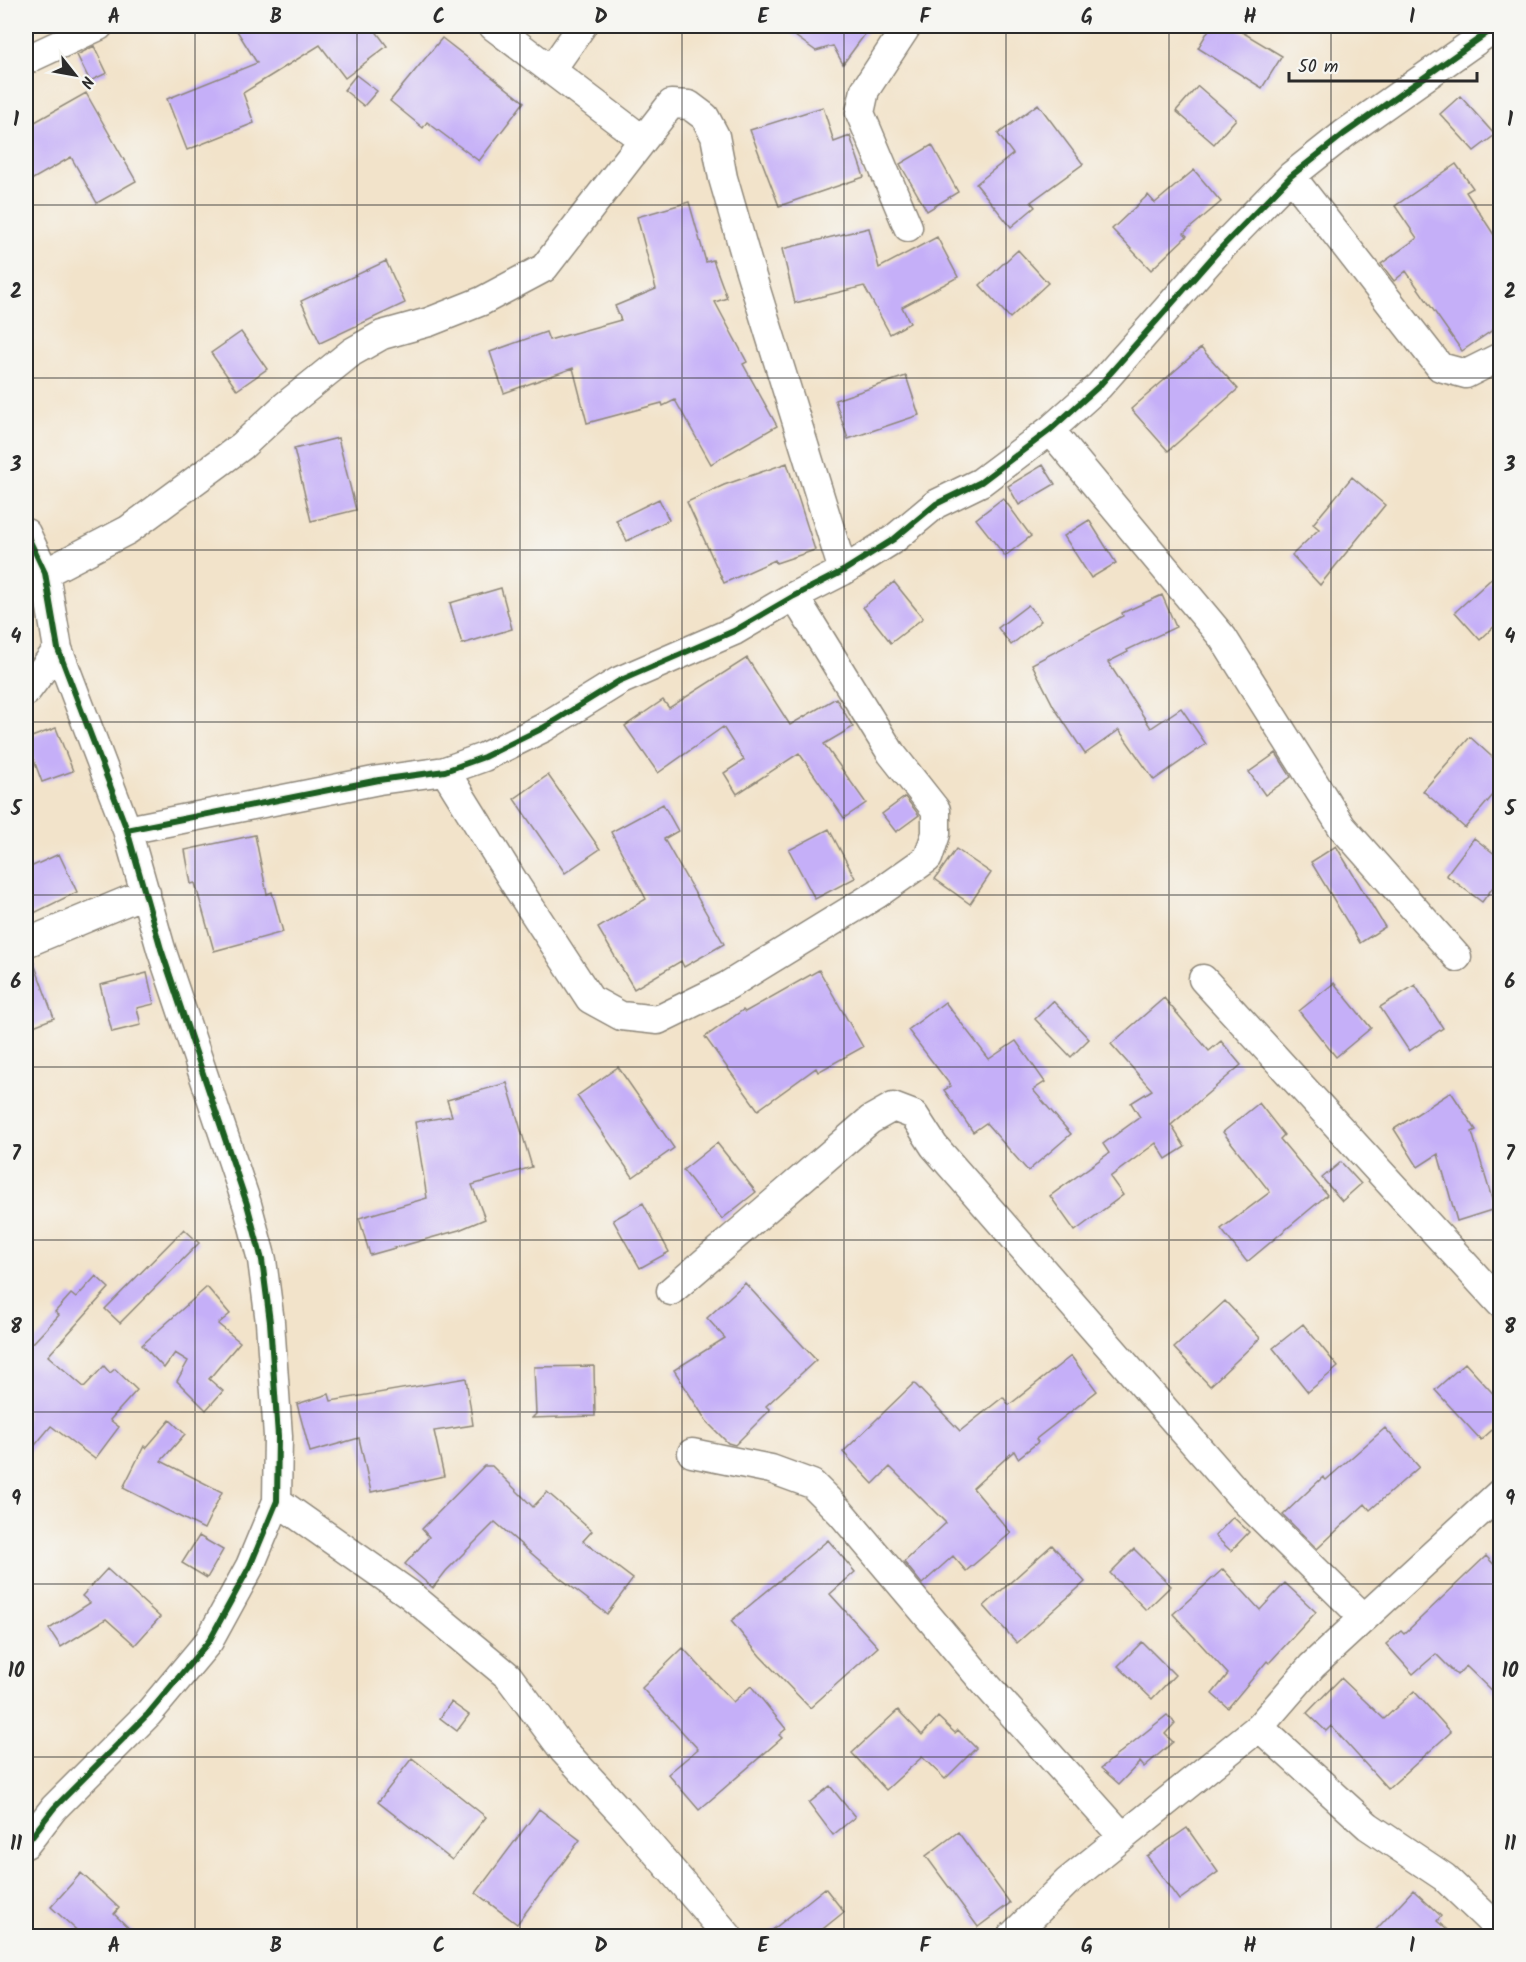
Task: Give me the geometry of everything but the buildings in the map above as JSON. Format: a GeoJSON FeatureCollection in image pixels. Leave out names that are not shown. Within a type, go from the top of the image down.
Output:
{"type":"FeatureCollection","features":[{"type":"Feature","properties":{"kind":"street"},"geometry":{"type":"LineString","coordinates":[[26,60],[99,26]]}},
{"type":"Feature","properties":{"kind":"street"},"geometry":{"type":"LineString","coordinates":[[493,26],[643,140]]}},
{"type":"Feature","properties":{"kind":"street"},"geometry":{"type":"LineString","coordinates":[[552,69],[582,26]]}},
{"type":"Feature","properties":{"kind":"street"},"geometry":{"type":"LineString","coordinates":[[907,26],[865,90],[860,113],[908,227]]}},
{"type":"Feature","properties":{"kind":"street"},"geometry":{"type":"LineString","coordinates":[[127,830],[379,780],[445,771],[484,757],[543,728],[619,681],[734,631],[843,571],[894,538],[936,504],[981,482],[1050,430],[1099,386],[1219,250],[1291,176],[1344,134],[1497,26]]}},
{"type":"Feature","properties":{"kind":"street"},"geometry":{"type":"LineString","coordinates":[[45,573],[128,530],[242,446],[285,406],[352,352],[382,335],[429,322],[482,301],[544,268],[671,104],[689,105],[705,117],[715,136],[723,178],[747,261],[843,571]]}},
{"type":"Feature","properties":{"kind":"street"},"geometry":{"type":"LineString","coordinates":[[1291,176],[1440,367],[1466,375],[1500,357]]}},
{"type":"Feature","properties":{"kind":"street"},"geometry":{"type":"LineString","coordinates":[[1050,430],[1223,638],[1342,827],[1457,957]]}},
{"type":"Feature","properties":{"kind":"street"},"geometry":{"type":"LineString","coordinates":[[26,533],[45,573],[58,649],[127,830],[161,949],[221,1124],[262,1260],[270,1322],[278,1436],[277,1501],[250,1566],[209,1641],[148,1714],[54,1808],[26,1845]]}},
{"type":"Feature","properties":{"kind":"street"},"geometry":{"type":"LineString","coordinates":[[445,771],[590,999],[621,1016],[658,1020],[727,986],[877,894],[928,858],[936,834],[936,810],[891,753],[794,596]]}},
{"type":"Feature","properties":{"kind":"street"},"geometry":{"type":"LineString","coordinates":[[26,692],[58,649]]}},
{"type":"Feature","properties":{"kind":"street"},"geometry":{"type":"LineString","coordinates":[[26,943],[146,893]]}},
{"type":"Feature","properties":{"kind":"street"},"geometry":{"type":"LineString","coordinates":[[1203,979],[1500,1303]]}},
{"type":"Feature","properties":{"kind":"street"},"geometry":{"type":"LineString","coordinates":[[671,1291],[870,1120],[893,1107],[914,1115],[934,1146],[1242,1498],[1364,1618]]}},
{"type":"Feature","properties":{"kind":"street"},"geometry":{"type":"LineString","coordinates":[[692,1453],[771,1469],[812,1484],[841,1513],[982,1680],[1123,1837]]}},
{"type":"Feature","properties":{"kind":"street"},"geometry":{"type":"LineString","coordinates":[[1012,1936],[1067,1882],[1259,1727],[1312,1666],[1500,1493]]}},
{"type":"Feature","properties":{"kind":"street"},"geometry":{"type":"LineString","coordinates":[[277,1501],[409,1594],[508,1676],[564,1751],[628,1820],[728,1936]]}},
{"type":"Feature","properties":{"kind":"street"},"geometry":{"type":"LineString","coordinates":[[1259,1727],[1368,1826],[1444,1877],[1500,1930]]}},
{"type":"Feature","properties":{"kind":"cycle path"},"geometry":{"type":"LineString","coordinates":[[127,830],[379,780],[445,771],[484,757],[543,728],[619,681],[734,631],[843,571],[894,539],[936,504],[981,482],[1050,430],[1099,386],[1219,250],[1291,176],[1344,134],[1497,26]]}},
{"type":"Feature","properties":{"kind":"cycle path"},"geometry":{"type":"LineString","coordinates":[[26,533],[45,573],[58,649],[127,830],[161,949],[247,1204],[262,1260],[270,1322],[278,1436],[277,1501],[250,1566],[209,1641],[148,1714],[54,1808],[26,1844]]}}]}
